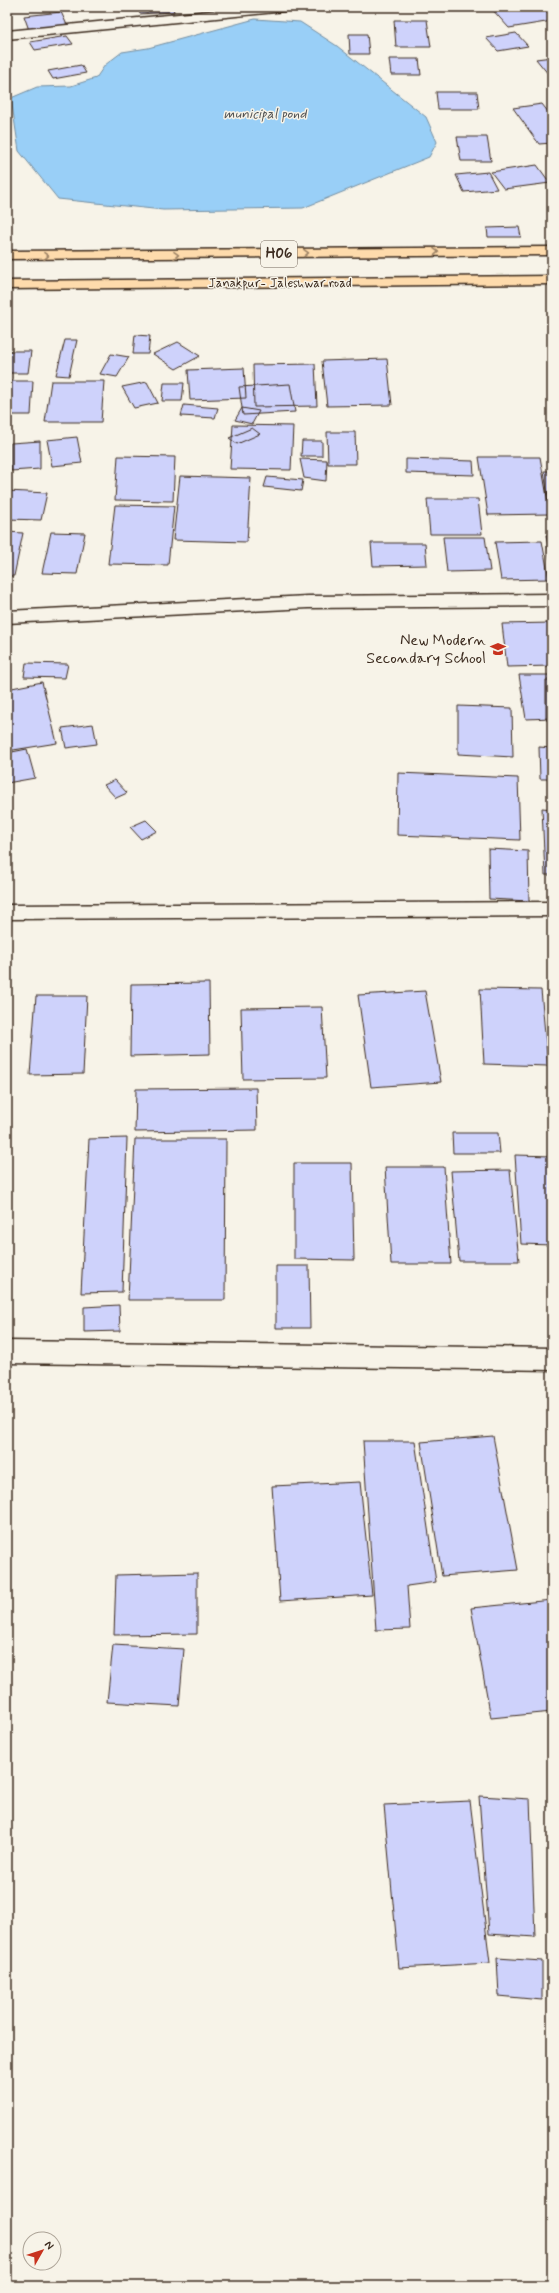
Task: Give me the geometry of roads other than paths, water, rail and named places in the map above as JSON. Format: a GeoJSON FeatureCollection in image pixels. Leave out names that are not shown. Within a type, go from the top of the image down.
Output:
{"type":"FeatureCollection","features":[{"type":"Feature","properties":{"kind":"highway","name":"H06"},"geometry":{"type":"LineString","coordinates":[[7,255],[552,250]]}},
{"type":"Feature","properties":{"kind":"highway","name":"Janakpur- Jaleshwar road"},"geometry":{"type":"LineString","coordinates":[[7,285],[552,280]]}},
{"type":"Feature","properties":{"kind":"street"},"geometry":{"type":"LineString","coordinates":[[7,35],[285,7]]}},
{"type":"Feature","properties":{"kind":"street"},"geometry":{"type":"LineString","coordinates":[[7,617],[308,602],[552,600]]}},
{"type":"Feature","properties":{"kind":"street"},"geometry":{"type":"LineString","coordinates":[[7,912],[552,910]]}},
{"type":"Feature","properties":{"kind":"street"},"geometry":{"type":"LineString","coordinates":[[7,1352],[552,1359]]}},
{"type":"Feature","properties":{"kind":"water","name":"municipal pond"},"geometry":{"type":"Polygon","coordinates":[[[255,19],[300,22],[337,46],[426,117],[437,142],[429,157],[303,208],[163,210],[58,199],[19,151],[11,98],[37,87],[71,86],[96,78],[105,65],[122,52],[148,48],[255,19]]]}},
{"type":"Feature","properties":{"kind":"place","name":"New Modern Secondary School"},"geometry":{"type":"Point","coordinates":[498,649]}}]}
